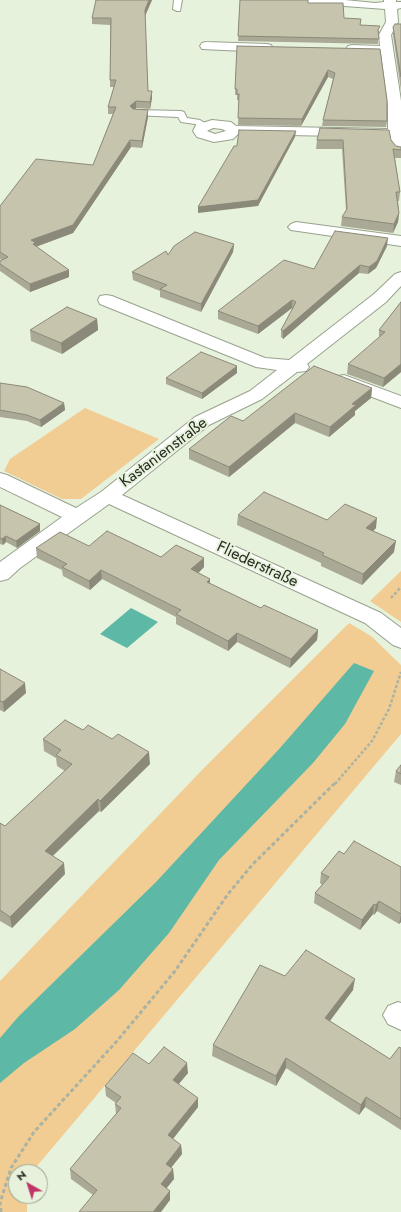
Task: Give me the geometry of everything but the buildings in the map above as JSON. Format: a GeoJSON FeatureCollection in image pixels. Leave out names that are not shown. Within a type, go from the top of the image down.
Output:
{"type":"FeatureCollection","features":[{"type":"Feature","properties":{"kind":"street"},"geometry":{"type":"LineString","coordinates":[[304,0],[375,6],[394,3],[392,22],[385,36],[386,50],[398,106],[395,133],[401,151]]}},
{"type":"Feature","properties":{"kind":"street"},"geometry":{"type":"LineString","coordinates":[[206,46],[281,48]]}},
{"type":"Feature","properties":{"kind":"street"},"geometry":{"type":"LineString","coordinates":[[341,49],[386,50]]}},
{"type":"Feature","properties":{"kind":"street"},"geometry":{"type":"LineString","coordinates":[[206,126],[201,128],[200,131],[207,136],[214,138],[228,136],[233,130],[395,133]]}},
{"type":"Feature","properties":{"kind":"street"},"geometry":{"type":"LineString","coordinates":[[296,227],[401,241]]}},
{"type":"Feature","properties":{"kind":"street","name":"Kastanienstraße"},"geometry":{"type":"LineString","coordinates":[[0,574],[12,562],[108,496],[202,421],[256,395],[380,298],[401,277]]}},
{"type":"Feature","properties":{"kind":"street"},"geometry":{"type":"LineString","coordinates":[[106,300],[262,363],[320,371],[401,402]]}},
{"type":"Feature","properties":{"kind":"street"},"geometry":{"type":"LineString","coordinates":[[0,479],[77,516]]}},
{"type":"Feature","properties":{"kind":"street","name":"Fliederstraße"},"geometry":{"type":"LineString","coordinates":[[108,496],[373,618],[401,640]]}},
{"type":"Feature","properties":{"kind":"lane"},"geometry":{"type":"LineString","coordinates":[[177,8],[178,0]]}},
{"type":"Feature","properties":{"kind":"lane"},"geometry":{"type":"LineString","coordinates":[[136,112],[182,114],[184,120],[197,122],[206,126]]}},
{"type":"Feature","properties":{"kind":"path"},"geometry":{"type":"LineString","coordinates":[[1,1212],[0,1203],[11,1168],[34,1132],[117,1041],[175,971],[228,894],[253,864],[326,794],[372,741],[389,709],[401,672]]}},
{"type":"Feature","properties":{"kind":"shaded area"},"geometry":{"type":"Polygon","coordinates":[[[85,408],[159,439],[81,499],[62,499],[4,471],[10,459],[85,408]]]}},
{"type":"Feature","properties":{"kind":"shaded area"},"geometry":{"type":"Polygon","coordinates":[[[401,571],[401,622],[370,601],[401,571]]]}},
{"type":"Feature","properties":{"kind":"shaded area"},"geometry":{"type":"Polygon","coordinates":[[[349,623],[371,636],[401,665],[401,734],[39,1164],[8,1164],[8,1204],[27,1204],[27,1212],[0,1212],[0,981],[203,769],[349,623]]]}},
{"type":"Feature","properties":{"kind":"water"},"geometry":{"type":"Polygon","coordinates":[[[131,608],[158,622],[127,648],[100,634],[131,608]]]}},
{"type":"Feature","properties":{"kind":"water"},"geometry":{"type":"Polygon","coordinates":[[[354,663],[374,671],[345,724],[313,763],[219,860],[169,933],[119,990],[75,1029],[24,1063],[0,1083],[0,1038],[19,1016],[156,882],[280,748],[354,663]]]}}]}
